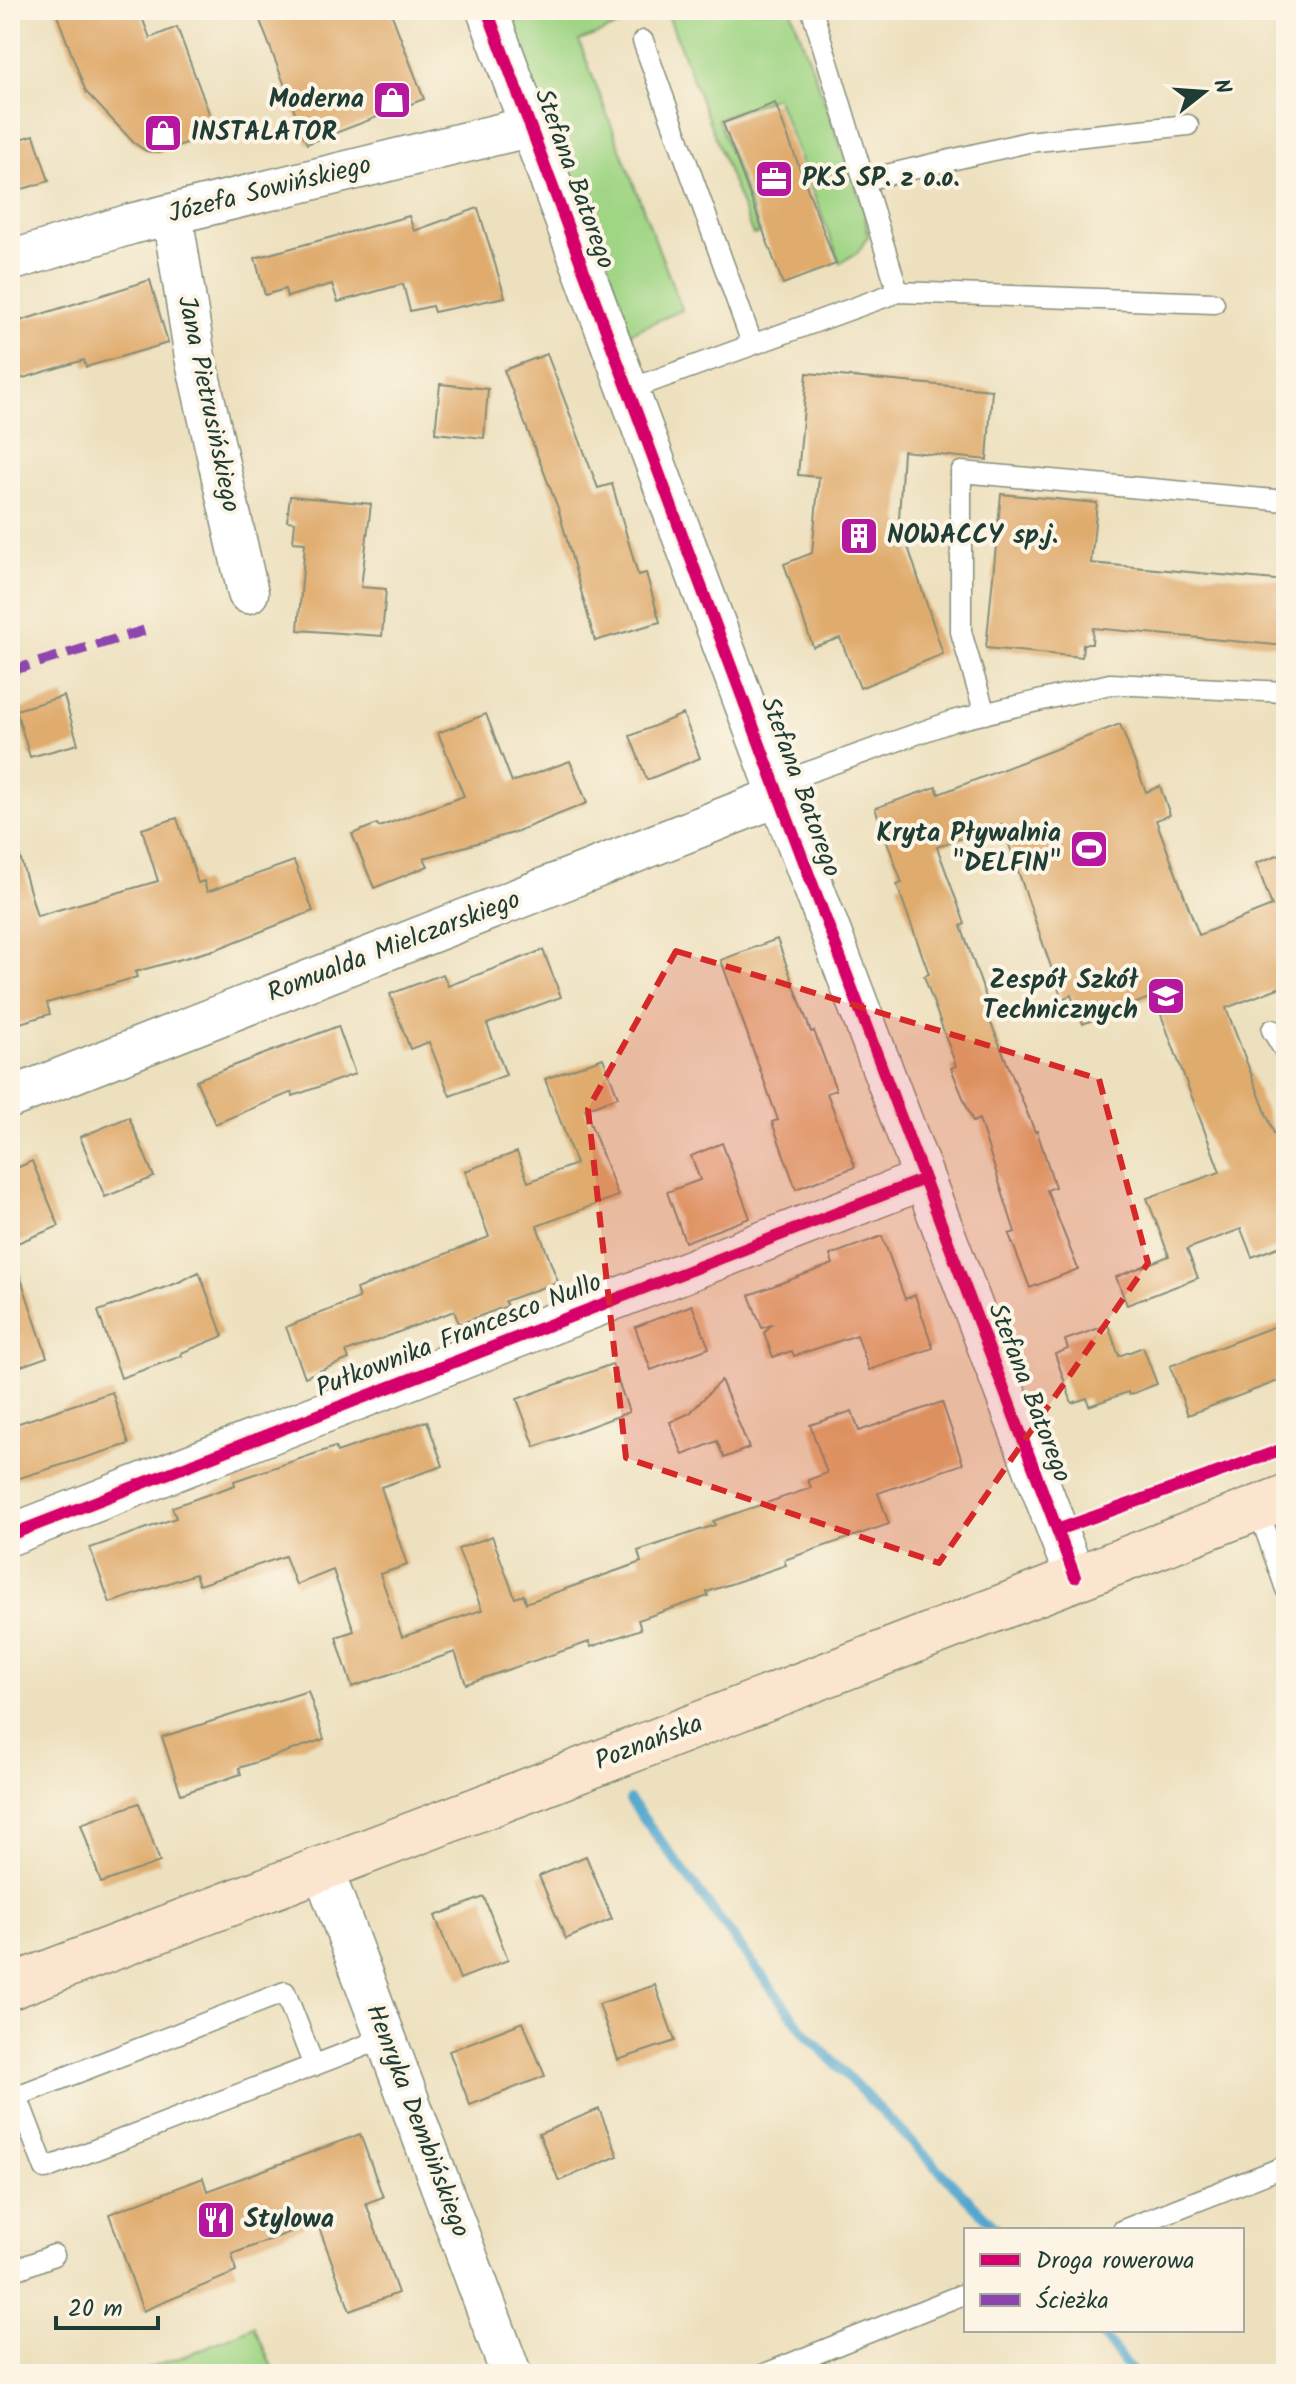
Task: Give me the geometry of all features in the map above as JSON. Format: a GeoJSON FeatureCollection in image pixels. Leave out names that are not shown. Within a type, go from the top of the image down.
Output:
{"type":"FeatureCollection","features":[{"type":"Feature","properties":{"kind":"main road","name":"Poznańska"},"geometry":{"type":"LineString","coordinates":[[10,1987],[1272,1502]]}},
{"type":"Feature","properties":{"kind":"street","name":"Stefana Batorego"},"geometry":{"type":"LineString","coordinates":[[487,10],[777,790],[1075,1577]]}},
{"type":"Feature","properties":{"kind":"street","name":"Józefa Sowińskiego"},"geometry":{"type":"LineString","coordinates":[[10,261],[172,214],[532,126]]}},
{"type":"Feature","properties":{"kind":"street","name":"Jana Pietrusińskiego"},"geometry":{"type":"LineString","coordinates":[[172,214],[195,357],[248,593]]}},
{"type":"Feature","properties":{"kind":"street","name":"Romualda Mielczarskiego"},"geometry":{"type":"LineString","coordinates":[[10,1098],[777,790]]}},
{"type":"Feature","properties":{"kind":"street","name":"Pułkownika Francesco Nullo"},"geometry":{"type":"LineString","coordinates":[[10,1535],[924,1179]]}},
{"type":"Feature","properties":{"kind":"street","name":"Henryka Dembińskiego"},"geometry":{"type":"LineString","coordinates":[[322,1867],[511,2374]]}},
{"type":"Feature","properties":{"kind":"lane"},"geometry":{"type":"LineString","coordinates":[[812,10],[898,292]]}},
{"type":"Feature","properties":{"kind":"lane"},"geometry":{"type":"LineString","coordinates":[[643,41],[752,343]]}},
{"type":"Feature","properties":{"kind":"lane"},"geometry":{"type":"LineString","coordinates":[[865,180],[1028,142],[1188,125]]}},
{"type":"Feature","properties":{"kind":"lane"},"geometry":{"type":"LineString","coordinates":[[628,390],[898,292],[1214,303]]}},
{"type":"Feature","properties":{"kind":"lane"},"geometry":{"type":"LineString","coordinates":[[985,714],[961,632],[961,472],[1286,501]]}},
{"type":"Feature","properties":{"kind":"lane"},"geometry":{"type":"LineString","coordinates":[[777,790],[953,721],[1110,684],[1286,692]]}},
{"type":"Feature","properties":{"kind":"lane"},"geometry":{"type":"LineString","coordinates":[[1272,1030],[1286,1053]]}},
{"type":"Feature","properties":{"kind":"lane"},"geometry":{"type":"LineString","coordinates":[[1272,1502],[1286,1589]]}},
{"type":"Feature","properties":{"kind":"lane"},"geometry":{"type":"LineString","coordinates":[[314,2066],[285,1992],[17,2096],[45,2169],[314,2066],[385,2038]]}},
{"type":"Feature","properties":{"kind":"lane"},"geometry":{"type":"LineString","coordinates":[[1128,2228],[1286,2166]]}},
{"type":"Feature","properties":{"kind":"lane"},"geometry":{"type":"LineString","coordinates":[[10,2272],[54,2255]]}},
{"type":"Feature","properties":{"kind":"lane"},"geometry":{"type":"LineString","coordinates":[[765,2374],[964,2294]]}},
{"type":"Feature","properties":{"kind":"highlighted area"},"geometry":{"type":"Polygon","coordinates":[[[676,951],[1099,1079],[1148,1263],[939,1563],[626,1458],[588,1109],[676,951]]]}},
{"type":"Feature","properties":{"kind":"green space"},"geometry":{"type":"Polygon","coordinates":[[[505,10],[661,10],[579,41],[682,310],[626,335],[505,10]]]}},
{"type":"Feature","properties":{"kind":"green space"},"geometry":{"type":"Polygon","coordinates":[[[666,10],[791,10],[865,212],[868,236],[858,252],[840,263],[776,97],[718,119],[760,233],[753,235],[666,10]]]}},
{"type":"Feature","properties":{"kind":"green space"},"geometry":{"type":"Polygon","coordinates":[[[254,2326],[275,2374],[137,2374],[190,2354],[254,2326]]]}},
{"type":"Feature","properties":{"kind":"building"},"geometry":{"type":"Polygon","coordinates":[[[55,10],[139,10],[150,38],[177,27],[216,132],[159,153],[146,151],[134,143],[86,92],[55,10]]]}},
{"type":"Feature","properties":{"kind":"building"},"geometry":{"type":"Polygon","coordinates":[[[256,10],[390,10],[424,99],[307,144],[256,10]]]}},
{"type":"Feature","properties":{"kind":"building","name":"PKS SP. z o.o."},"geometry":{"type":"Polygon","coordinates":[[[775,103],[836,264],[783,284],[723,123],[775,103]]]}},
{"type":"Feature","properties":{"kind":"building"},"geometry":{"type":"Polygon","coordinates":[[[34,135],[49,181],[10,193],[10,142],[34,135]]]}},
{"type":"Feature","properties":{"kind":"building"},"geometry":{"type":"Polygon","coordinates":[[[478,208],[505,297],[434,312],[432,306],[410,311],[403,284],[338,302],[332,284],[287,297],[285,289],[265,295],[255,258],[409,216],[414,231],[478,208]]]}},
{"type":"Feature","properties":{"kind":"building"},"geometry":{"type":"Polygon","coordinates":[[[150,280],[168,343],[86,367],[84,360],[10,382],[10,324],[150,280]]]}},
{"type":"Feature","properties":{"kind":"building"},"geometry":{"type":"Polygon","coordinates":[[[547,354],[598,488],[612,484],[638,575],[646,573],[660,622],[595,641],[558,508],[504,370],[547,354]]]}},
{"type":"Feature","properties":{"kind":"building","name":"NOWACCY sp.j."},"geometry":{"type":"Polygon","coordinates":[[[807,373],[992,390],[987,460],[903,451],[899,519],[943,654],[860,688],[840,638],[813,647],[784,564],[812,553],[819,477],[798,475],[807,373]]]}},
{"type":"Feature","properties":{"kind":"building"},"geometry":{"type":"Polygon","coordinates":[[[440,384],[488,389],[484,438],[435,433],[440,384]]]}},
{"type":"Feature","properties":{"kind":"building"},"geometry":{"type":"Polygon","coordinates":[[[1001,494],[1097,503],[1091,563],[1286,581],[1286,646],[1093,628],[1092,644],[1083,644],[1082,657],[986,648],[1001,494]]]}},
{"type":"Feature","properties":{"kind":"building"},"geometry":{"type":"Polygon","coordinates":[[[290,496],[371,504],[361,587],[386,589],[382,636],[298,630],[305,543],[293,542],[295,522],[287,521],[290,496]]]}},
{"type":"Feature","properties":{"kind":"building"},"geometry":{"type":"Polygon","coordinates":[[[64,696],[78,744],[30,757],[16,710],[64,696]]]}},
{"type":"Feature","properties":{"kind":"building"},"geometry":{"type":"Polygon","coordinates":[[[486,714],[512,782],[570,761],[587,803],[513,833],[424,858],[428,866],[374,888],[352,834],[464,796],[438,733],[486,714]]]}},
{"type":"Feature","properties":{"kind":"building"},"geometry":{"type":"Polygon","coordinates":[[[683,714],[700,758],[647,780],[630,736],[683,714]]]}},
{"type":"Feature","properties":{"kind":"building"},"geometry":{"type":"Polygon","coordinates":[[[1120,724],[1146,792],[1160,786],[1170,815],[1156,820],[1199,935],[1272,906],[1256,863],[1286,852],[1286,985],[1226,1008],[1286,1165],[1286,1244],[1252,1257],[1241,1229],[1187,1249],[1198,1278],[1127,1305],[1116,1277],[1169,1256],[1147,1198],[1220,1172],[1154,996],[1083,1024],[1071,995],[1062,999],[1002,824],[937,847],[965,924],[961,926],[990,1009],[986,1011],[1037,1131],[1055,1187],[1047,1190],[1078,1269],[1030,1288],[1009,1234],[1015,1232],[979,1119],[973,1122],[951,1068],[956,1066],[924,976],[929,974],[897,885],[902,883],[875,808],[936,787],[939,794],[1120,724]]]}},
{"type":"Feature","properties":{"kind":"building"},"geometry":{"type":"Polygon","coordinates":[[[177,818],[198,883],[204,881],[207,892],[294,861],[313,911],[217,949],[135,972],[137,977],[47,1003],[50,1014],[10,1026],[10,851],[18,850],[37,916],[158,881],[142,829],[177,818]]]}},
{"type":"Feature","properties":{"kind":"building"},"geometry":{"type":"Polygon","coordinates":[[[777,939],[836,1090],[827,1093],[855,1167],[796,1189],[772,1122],[778,1120],[721,960],[777,939]]]}},
{"type":"Feature","properties":{"kind":"building"},"geometry":{"type":"Polygon","coordinates":[[[543,950],[561,997],[487,1024],[506,1075],[450,1096],[429,1042],[410,1049],[390,994],[443,974],[448,986],[543,950]]]}},
{"type":"Feature","properties":{"kind":"building"},"geometry":{"type":"Polygon","coordinates":[[[338,1026],[355,1074],[293,1096],[292,1092],[215,1124],[196,1080],[338,1026]]]}},
{"type":"Feature","properties":{"kind":"building"},"geometry":{"type":"Polygon","coordinates":[[[603,1058],[618,1097],[585,1109],[618,1196],[537,1226],[558,1282],[505,1301],[507,1306],[459,1324],[454,1311],[346,1352],[349,1359],[305,1377],[286,1327],[359,1298],[356,1289],[489,1237],[465,1171],[517,1152],[528,1182],[576,1164],[545,1079],[603,1058]]]}},
{"type":"Feature","properties":{"kind":"building"},"geometry":{"type":"Polygon","coordinates":[[[129,1117],[154,1177],[105,1197],[80,1137],[129,1117]]]}},
{"type":"Feature","properties":{"kind":"building"},"geometry":{"type":"Polygon","coordinates":[[[722,1143],[750,1218],[685,1242],[667,1192],[700,1180],[691,1156],[722,1143]]]}},
{"type":"Feature","properties":{"kind":"building"},"geometry":{"type":"Polygon","coordinates":[[[32,1161],[59,1226],[10,1246],[10,1171],[32,1161]]]}},
{"type":"Feature","properties":{"kind":"building"},"geometry":{"type":"Polygon","coordinates":[[[882,1236],[905,1299],[915,1295],[933,1348],[869,1370],[857,1335],[794,1356],[792,1351],[773,1357],[764,1333],[771,1325],[762,1328],[749,1295],[833,1264],[830,1255],[882,1236]]]}},
{"type":"Feature","properties":{"kind":"building"},"geometry":{"type":"Polygon","coordinates":[[[15,1261],[47,1357],[10,1370],[10,1262],[15,1261]]]}},
{"type":"Feature","properties":{"kind":"building"},"geometry":{"type":"Polygon","coordinates":[[[199,1272],[223,1336],[181,1353],[182,1356],[121,1378],[98,1311],[199,1272]]]}},
{"type":"Feature","properties":{"kind":"building"},"geometry":{"type":"Polygon","coordinates":[[[692,1305],[709,1348],[651,1370],[635,1327],[692,1305]]]}},
{"type":"Feature","properties":{"kind":"building"},"geometry":{"type":"Polygon","coordinates":[[[1286,1322],[1286,1378],[1188,1415],[1170,1366],[1286,1322]]]}},
{"type":"Feature","properties":{"kind":"building"},"geometry":{"type":"Polygon","coordinates":[[[1108,1325],[1119,1356],[1143,1347],[1157,1384],[1089,1406],[1087,1398],[1072,1403],[1055,1354],[1068,1349],[1065,1340],[1108,1325]]]}},
{"type":"Feature","properties":{"kind":"building"},"geometry":{"type":"Polygon","coordinates":[[[612,1364],[629,1412],[535,1447],[517,1399],[612,1364]]]}},
{"type":"Feature","properties":{"kind":"building"},"geometry":{"type":"Polygon","coordinates":[[[721,1380],[749,1448],[724,1458],[717,1441],[683,1455],[670,1422],[690,1413],[721,1380]]]}},
{"type":"Feature","properties":{"kind":"building"},"geometry":{"type":"Polygon","coordinates":[[[112,1392],[129,1444],[10,1481],[10,1426],[112,1392]]]}},
{"type":"Feature","properties":{"kind":"building"},"geometry":{"type":"Polygon","coordinates":[[[942,1402],[963,1464],[878,1493],[889,1524],[784,1560],[786,1565],[638,1620],[641,1629],[591,1647],[589,1642],[466,1684],[455,1652],[352,1687],[336,1637],[354,1631],[333,1570],[296,1585],[285,1556],[199,1585],[195,1574],[110,1603],[90,1548],[176,1518],[172,1507],[235,1485],[234,1481],[335,1447],[337,1452],[427,1421],[443,1466],[381,1487],[407,1565],[380,1574],[402,1637],[482,1610],[458,1549],[492,1536],[515,1598],[524,1595],[526,1603],[641,1562],[638,1551],[715,1525],[713,1521],[811,1488],[808,1480],[827,1473],[810,1425],[852,1411],[859,1431],[942,1402]]]}},
{"type":"Feature","properties":{"kind":"building"},"geometry":{"type":"Polygon","coordinates":[[[308,1691],[324,1739],[239,1768],[241,1774],[181,1794],[162,1737],[308,1691]]]}},
{"type":"Feature","properties":{"kind":"building"},"geometry":{"type":"Polygon","coordinates":[[[139,1803],[160,1862],[101,1883],[81,1824],[139,1803]]]}},
{"type":"Feature","properties":{"kind":"building"},"geometry":{"type":"Polygon","coordinates":[[[586,1856],[612,1919],[566,1939],[539,1876],[586,1856]]]}},
{"type":"Feature","properties":{"kind":"building"},"geometry":{"type":"Polygon","coordinates":[[[484,1897],[508,1960],[460,1979],[435,1916],[484,1897]]]}},
{"type":"Feature","properties":{"kind":"building"},"geometry":{"type":"Polygon","coordinates":[[[655,1985],[675,2041],[618,2060],[599,2004],[655,1985]]]}},
{"type":"Feature","properties":{"kind":"building"},"geometry":{"type":"Polygon","coordinates":[[[523,2022],[545,2076],[470,2105],[449,2051],[523,2022]]]}},
{"type":"Feature","properties":{"kind":"building"},"geometry":{"type":"Polygon","coordinates":[[[599,2109],[618,2156],[559,2181],[539,2134],[599,2109]]]}},
{"type":"Feature","properties":{"kind":"building","name":"Stylowa"},"geometry":{"type":"Polygon","coordinates":[[[360,2134],[383,2197],[366,2203],[398,2293],[350,2311],[317,2222],[232,2254],[236,2272],[143,2311],[109,2214],[203,2178],[207,2191],[360,2134]]]}},
{"type":"Feature","properties":{"kind":"waterway"},"geometry":{"type":"LineString","coordinates":[[630,1800],[805,2033],[996,2228]]}},
{"type":"Feature","properties":{"kind":"waterway"},"geometry":{"type":"LineString","coordinates":[[1100,2332],[1134,2374]]}},
{"type":"Feature","properties":{"kind":"marked path"},"geometry":{"type":"LineString","coordinates":[[10,671],[146,630]]}},
{"type":"Feature","properties":{"kind":"cycle path"},"geometry":{"type":"LineString","coordinates":[[487,10],[779,796],[1075,1577]]}},
{"type":"Feature","properties":{"kind":"cycle path"},"geometry":{"type":"LineString","coordinates":[[10,1535],[924,1179]]}},
{"type":"Feature","properties":{"kind":"cycle path"},"geometry":{"type":"LineString","coordinates":[[1057,1530],[1286,1448]]}},
{"type":"Feature","properties":{"kind":"place","name":"Moderna"},"geometry":{"type":"Point","coordinates":[392,100]}},
{"type":"Feature","properties":{"kind":"place","name":"INSTALATOR"},"geometry":{"type":"Point","coordinates":[163,133]}},
{"type":"Feature","properties":{"kind":"place","name":"PKS SP. z o.o."},"geometry":{"type":"Point","coordinates":[774,179]}},
{"type":"Feature","properties":{"kind":"place","name":"NOWACCY sp.j."},"geometry":{"type":"Point","coordinates":[859,536]}},
{"type":"Feature","properties":{"kind":"place","name":"Kryta Pływalnia \"DELFIN\""},"geometry":{"type":"Point","coordinates":[1089,849]}},
{"type":"Feature","properties":{"kind":"place","name":"Zespół Szkół Technicznych"},"geometry":{"type":"Point","coordinates":[1166,996]}},
{"type":"Feature","properties":{"kind":"place","name":"Stylowa"},"geometry":{"type":"Point","coordinates":[216,2220]}}]}
